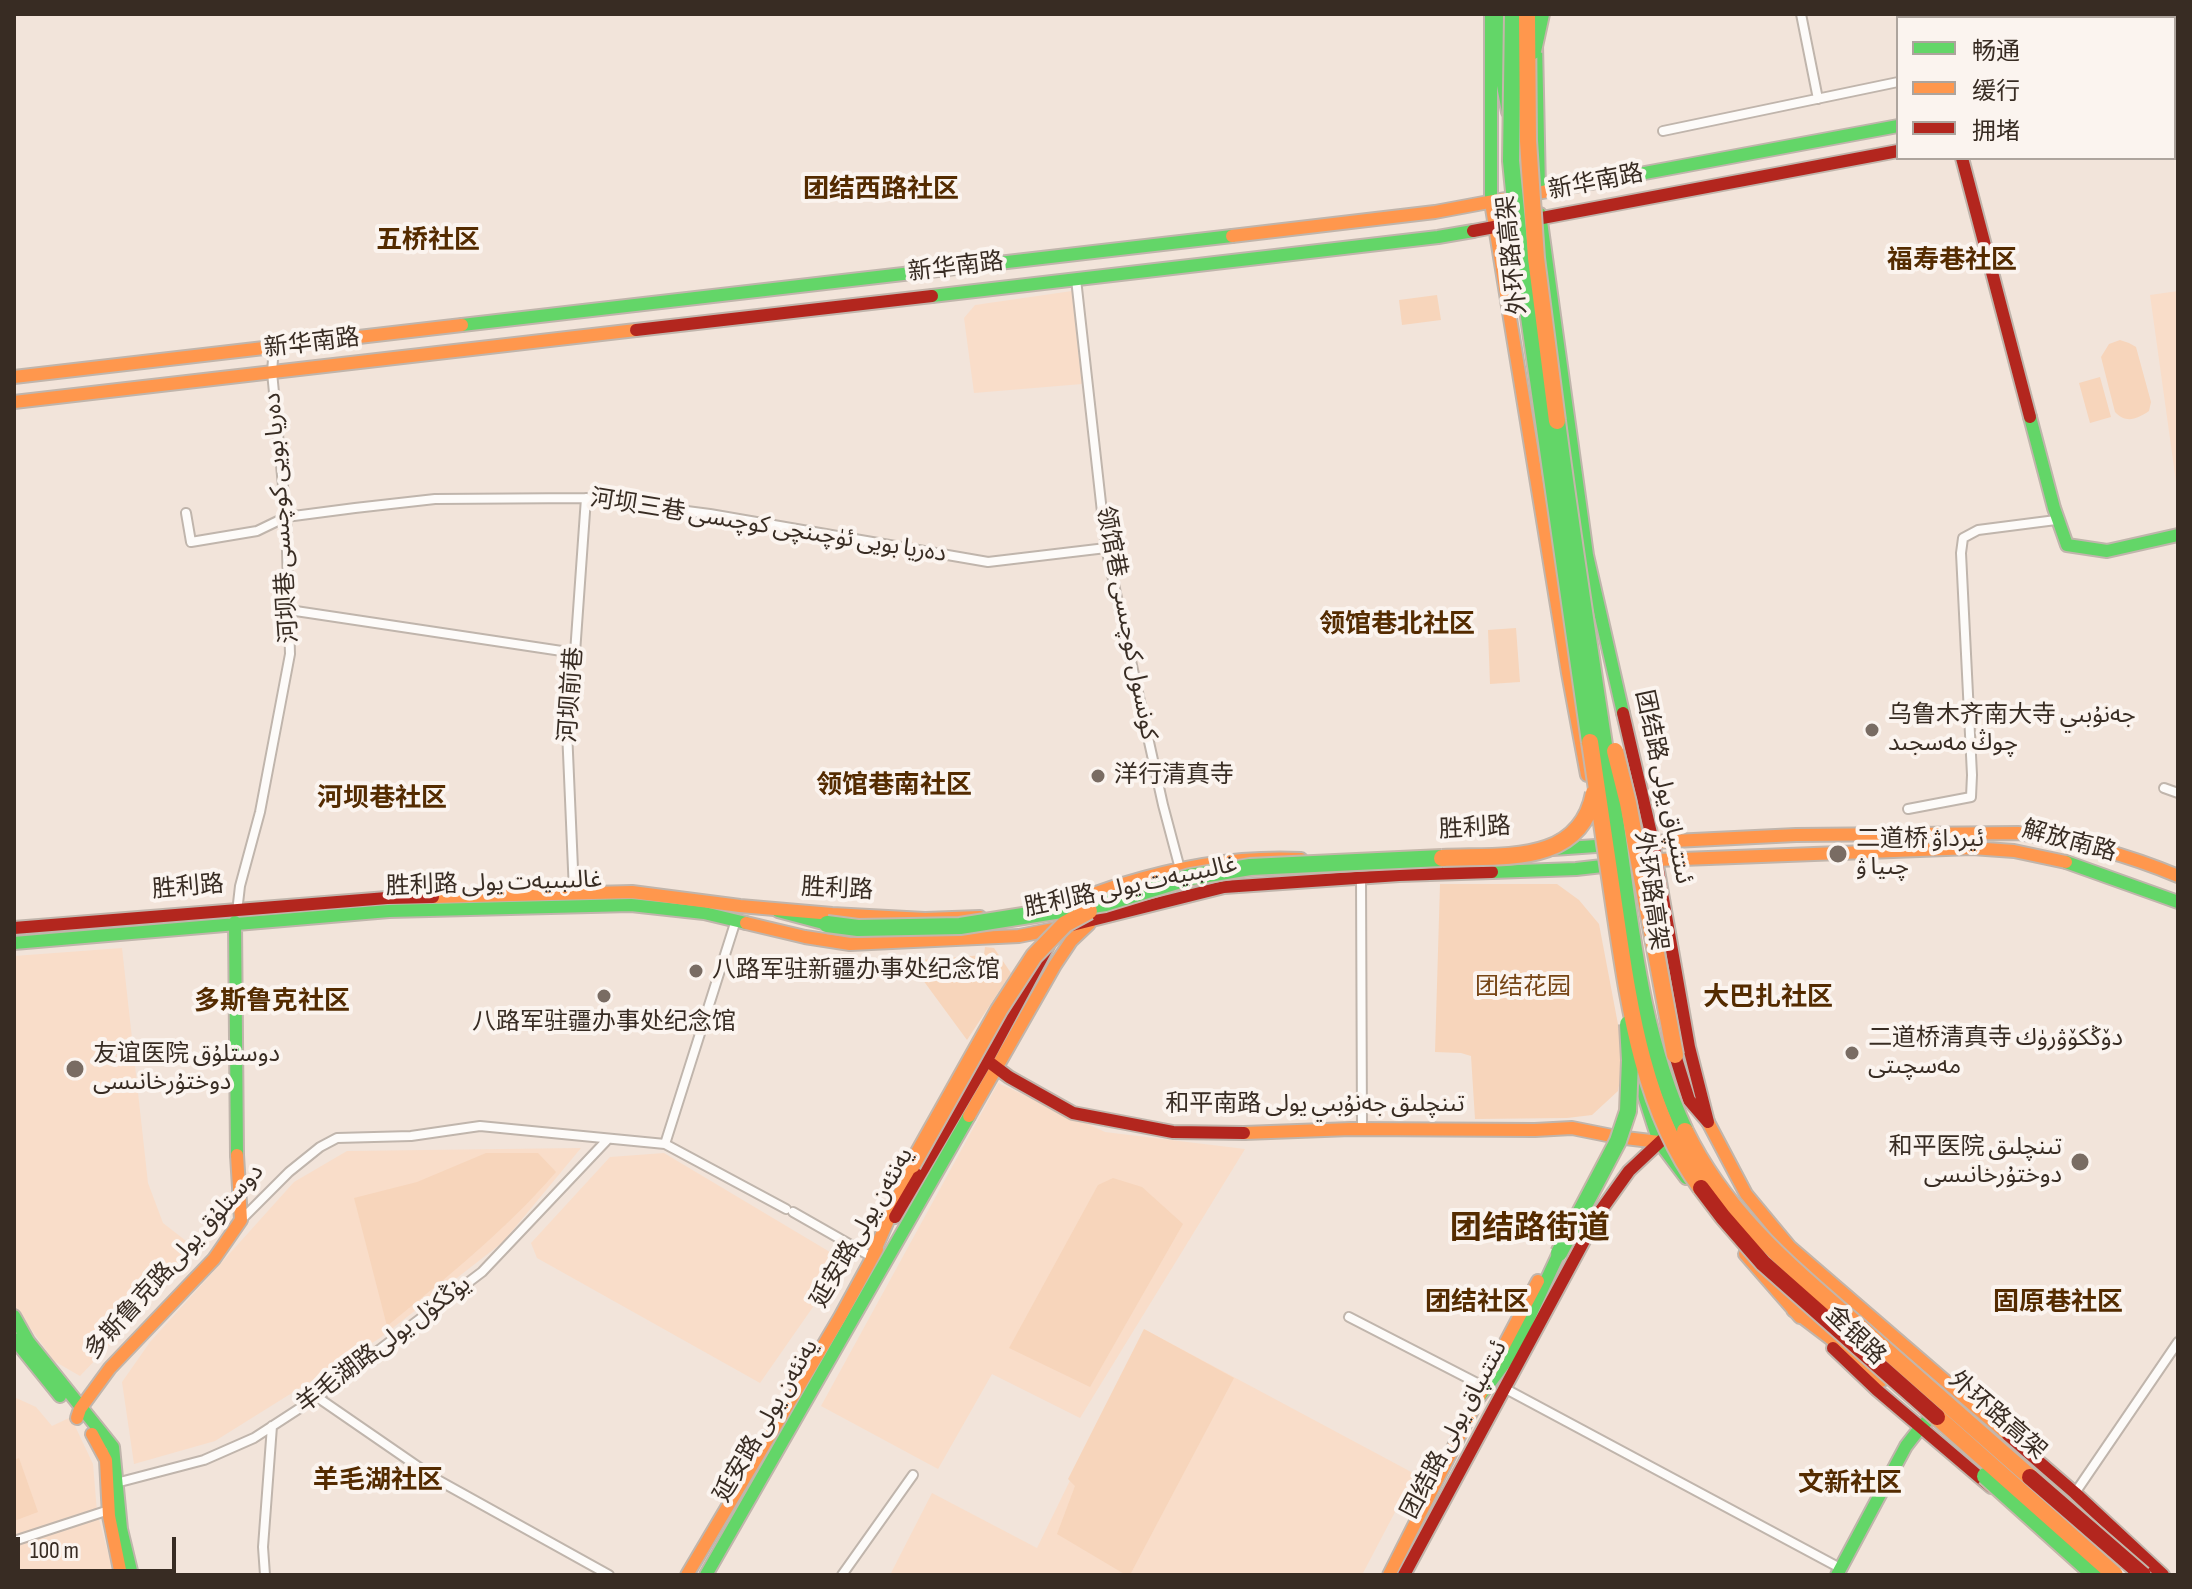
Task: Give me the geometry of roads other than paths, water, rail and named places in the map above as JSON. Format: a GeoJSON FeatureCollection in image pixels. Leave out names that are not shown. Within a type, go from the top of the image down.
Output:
{"type":"FeatureCollection","features":[{"type":"Feature","properties":{"kind":"main road"},"geometry":{"type":"LineString","coordinates":[[1491,14],[1491,202],[1494,227],[1568,673],[1624,957],[1640,1083]]}},
{"type":"Feature","properties":{"kind":"main road"},"geometry":{"type":"LineString","coordinates":[[1499,14],[1502,80],[1512,130]]}},
{"type":"Feature","properties":{"kind":"main road","name":"外环路高架"},"geometry":{"type":"LineString","coordinates":[[1513,14],[1511,161],[1521,261],[1624,970],[1645,1066],[1658,1108],[1686,1168],[1763,1263],[2115,1575]]}},
{"type":"Feature","properties":{"kind":"main road","name":"外环路高架"},"geometry":{"type":"LineString","coordinates":[[1527,14],[1528,141],[1536,258],[1568,504],[1637,967],[1658,1062],[1672,1103],[1699,1160],[1730,1204],[1772,1251],[2145,1575]]}},
{"type":"Feature","properties":{"kind":"main road"},"geometry":{"type":"LineString","coordinates":[[1527,80],[1538,14]]}},
{"type":"Feature","properties":{"kind":"main road","name":"团结路 ئىتتىپاق يولى"},"geometry":{"type":"LineString","coordinates":[[1404,1575],[1599,1213],[1629,1171],[1659,1142],[1708,1122],[1689,1047],[1653,842],[1587,555],[1540,218],[1538,14]]}},
{"type":"Feature","properties":{"kind":"main road","name":"新华南路"},"geometry":{"type":"LineString","coordinates":[[14,377],[1435,212],[1896,126]]}},
{"type":"Feature","properties":{"kind":"main road","name":"新华南路"},"geometry":{"type":"LineString","coordinates":[[14,402],[1438,237],[1896,151]]}},
{"type":"Feature","properties":{"kind":"main road"},"geometry":{"type":"LineString","coordinates":[[1963,160],[2056,520],[2067,545],[2107,551],[2178,535]]}},
{"type":"Feature","properties":{"kind":"main road"},"geometry":{"type":"LineString","coordinates":[[1228,236],[1231,261]]}},
{"type":"Feature","properties":{"kind":"main road"},"geometry":{"type":"LineString","coordinates":[[1593,665],[1628,803],[1675,1055],[1689,1100],[1708,1122]]}},
{"type":"Feature","properties":{"kind":"main road"},"geometry":{"type":"LineString","coordinates":[[778,911],[827,924],[858,928],[960,926],[1105,903],[1190,877],[1250,867],[1532,854],[1552,849],[1570,838],[1584,823],[1593,804],[1593,763]]}},
{"type":"Feature","properties":{"kind":"main road","name":"胜利路"},"geometry":{"type":"LineString","coordinates":[[14,943],[387,898],[574,892],[632,892],[778,911],[925,919],[992,916],[1074,901],[1180,869],[1248,858],[1322,861],[1810,834],[2018,833],[2051,837],[2154,866],[2178,876]]}},
{"type":"Feature","properties":{"kind":"main road","name":"解放南路"},"geometry":{"type":"LineString","coordinates":[[1656,860],[1972,848],[2014,851],[2086,868],[2178,902]]}},
{"type":"Feature","properties":{"kind":"main road","name":"胜利路 غالىبىيەت يولى"},"geometry":{"type":"LineString","coordinates":[[236,916],[631,905],[704,913],[805,937],[850,944],[1019,936],[1091,922],[1224,887],[1361,877],[1576,869],[1656,860]]}},
{"type":"Feature","properties":{"kind":"main road","name":"延安路يەنئەن يولى"},"geometry":{"type":"LineString","coordinates":[[687,1575],[840,1317],[872,1257],[991,1064],[1074,901]]}},
{"type":"Feature","properties":{"kind":"main road"},"geometry":{"type":"LineString","coordinates":[[872,1257],[912,1165],[999,1010],[1034,956],[1065,924],[1105,903]]}},
{"type":"Feature","properties":{"kind":"main road"},"geometry":{"type":"LineString","coordinates":[[236,916],[237,1173],[241,1220]]}},
{"type":"Feature","properties":{"kind":"main road","name":"胜利路"},"geometry":{"type":"LineString","coordinates":[[14,928],[236,916]]}},
{"type":"Feature","properties":{"kind":"main road","name":"延安路 يەنئەن يولى"},"geometry":{"type":"LineString","coordinates":[[706,1575],[991,1064],[1071,941],[1091,922]]}},
{"type":"Feature","properties":{"kind":"main road"},"geometry":{"type":"LineString","coordinates":[[1482,1391],[1513,1352],[1559,1253],[1618,1141],[1628,1111],[1630,1060],[1624,970]]}},
{"type":"Feature","properties":{"kind":"main road","name":"和平南路 تىنچلىق جەنۇبىي يولى"},"geometry":{"type":"LineString","coordinates":[[991,1064],[1073,1113],[1173,1132],[1572,1128],[1659,1142]]}},
{"type":"Feature","properties":{"kind":"main road","name":"团结路 ئىتتىپاق يولى"},"geometry":{"type":"LineString","coordinates":[[1389,1575],[1600,1162],[1617,1137],[1640,1083]]}},
{"type":"Feature","properties":{"kind":"main road","name":"金银路"},"geometry":{"type":"LineString","coordinates":[[1640,1083],[1659,1142],[1717,1220],[1793,1310],[1920,1428],[2095,1575]]}},
{"type":"Feature","properties":{"kind":"main road","name":"金银路"},"geometry":{"type":"LineString","coordinates":[[1708,1122],[1746,1194],[1790,1247],[2075,1493],[2163,1575]]}},
{"type":"Feature","properties":{"kind":"main road","name":"多斯鲁克路دوستلۇق يولى"},"geometry":{"type":"LineString","coordinates":[[79,1413],[110,1368],[214,1259],[241,1220]]}},
{"type":"Feature","properties":{"kind":"main road"},"geometry":{"type":"LineString","coordinates":[[1829,1281],[1850,1306],[2120,1544],[2145,1575]]}},
{"type":"Feature","properties":{"kind":"main road"},"geometry":{"type":"LineString","coordinates":[[1793,1310],[1855,1357],[2095,1575]]}},
{"type":"Feature","properties":{"kind":"main road"},"geometry":{"type":"LineString","coordinates":[[14,1316],[100,1445],[106,1460],[109,1510],[121,1575]]}},
{"type":"Feature","properties":{"kind":"main road"},"geometry":{"type":"LineString","coordinates":[[14,1339],[113,1447],[121,1529],[132,1575]]}},
{"type":"Feature","properties":{"kind":"main road"},"geometry":{"type":"LineString","coordinates":[[1839,1572],[1906,1446],[1957,1391]]}},
{"type":"Feature","properties":{"kind":"street"},"geometry":{"type":"LineString","coordinates":[[1801,14],[1818,99]]}},
{"type":"Feature","properties":{"kind":"street"},"geometry":{"type":"LineString","coordinates":[[1663,131],[1896,82]]}},
{"type":"Feature","properties":{"kind":"street","name":"领馆巷 كونسول كوچىسى"},"geometry":{"type":"LineString","coordinates":[[1076,279],[1106,548],[1180,869]]}},
{"type":"Feature","properties":{"kind":"street","name":"河坝巷 دەريا بويى كوچىسى"},"geometry":{"type":"LineString","coordinates":[[236,916],[240,886],[260,812],[290,654],[286,517],[272,372],[274,347]]}},
{"type":"Feature","properties":{"kind":"street","name":"河坝三巷 دەريا بويى ئۈچىنچى كوچىسى"},"geometry":{"type":"LineString","coordinates":[[186,513],[191,542],[257,531],[286,517],[435,499],[586,498],[710,514],[988,562],[1106,548]]}},
{"type":"Feature","properties":{"kind":"street","name":"河坝前巷"},"geometry":{"type":"LineString","coordinates":[[574,892],[567,730],[586,498]]}},
{"type":"Feature","properties":{"kind":"street"},"geometry":{"type":"LineString","coordinates":[[1908,809],[1971,797],[1961,553],[1963,538],[1978,530],[2056,520]]}},
{"type":"Feature","properties":{"kind":"street"},"geometry":{"type":"LineString","coordinates":[[289,610],[575,653]]}},
{"type":"Feature","properties":{"kind":"street"},"geometry":{"type":"LineString","coordinates":[[2164,788],[2178,793]]}},
{"type":"Feature","properties":{"kind":"street"},"geometry":{"type":"LineString","coordinates":[[1361,877],[1362,1129]]}},
{"type":"Feature","properties":{"kind":"street"},"geometry":{"type":"LineString","coordinates":[[736,919],[665,1144],[872,1257]]}},
{"type":"Feature","properties":{"kind":"street","name":"多斯鲁克路دوستلۇق يولى"},"geometry":{"type":"LineString","coordinates":[[241,1220],[289,1172],[320,1147],[337,1138],[411,1136],[480,1126],[665,1144]]}},
{"type":"Feature","properties":{"kind":"street","name":"羊毛湖路يۇڭكۆل يولى"},"geometry":{"type":"LineString","coordinates":[[116,1483],[204,1460],[254,1438],[317,1397],[482,1272],[608,1139]]}},
{"type":"Feature","properties":{"kind":"street"},"geometry":{"type":"LineString","coordinates":[[1349,1317],[1482,1391]]}},
{"type":"Feature","properties":{"kind":"street"},"geometry":{"type":"LineString","coordinates":[[2075,1493],[2178,1342]]}},
{"type":"Feature","properties":{"kind":"street"},"geometry":{"type":"LineString","coordinates":[[1504,1388],[1839,1572]]}},
{"type":"Feature","properties":{"kind":"street"},"geometry":{"type":"LineString","coordinates":[[317,1397],[436,1479],[609,1575]]}},
{"type":"Feature","properties":{"kind":"street"},"geometry":{"type":"LineString","coordinates":[[265,1575],[263,1547],[272,1426]]}},
{"type":"Feature","properties":{"kind":"street"},"geometry":{"type":"LineString","coordinates":[[842,1575],[913,1475]]}},
{"type":"Feature","properties":{"kind":"street"},"geometry":{"type":"LineString","coordinates":[[14,1541],[109,1510]]}},
{"type":"Feature","properties":{"kind":"place","name":"乌鲁木齐南大寺 جەنۇبىي چوڭ مەسجىد"},"geometry":{"type":"Point","coordinates":[1872,730]}},
{"type":"Feature","properties":{"kind":"place","name":"洋行清真寺"},"geometry":{"type":"Point","coordinates":[1098,776]}},
{"type":"Feature","properties":{"kind":"place","name":"二道桥 ئيرداۋ چىيا ۋ"},"geometry":{"type":"Point","coordinates":[1838,854]}},
{"type":"Feature","properties":{"kind":"place","name":"八路军驻新疆办事处纪念馆"},"geometry":{"type":"Point","coordinates":[696,971]}},
{"type":"Feature","properties":{"kind":"place","name":"八路军驻疆办事处纪念馆"},"geometry":{"type":"Point","coordinates":[604,996]}},
{"type":"Feature","properties":{"kind":"place","name":"二道桥清真寺 دۆڭكۆۋرۈك مەسچىتى"},"geometry":{"type":"Point","coordinates":[1852,1053]}},
{"type":"Feature","properties":{"kind":"place","name":"友谊医院 دوستلۇق دوختۇرخانىسى"},"geometry":{"type":"Point","coordinates":[75,1069]}},
{"type":"Feature","properties":{"kind":"place","name":"和平医院 تىنچلىق دوختۇرخانىسى"},"geometry":{"type":"Point","coordinates":[2080,1162]}},
{"type":"Feature","properties":{"kind":"district","name":"团结西路社区"},"geometry":{"type":"Point","coordinates":[881,190]}},
{"type":"Feature","properties":{"kind":"district","name":"五桥社区"},"geometry":{"type":"Point","coordinates":[428,241]}},
{"type":"Feature","properties":{"kind":"district","name":"福寿巷社区"},"geometry":{"type":"Point","coordinates":[1952,261]}},
{"type":"Feature","properties":{"kind":"district","name":"领馆巷北社区"},"geometry":{"type":"Point","coordinates":[1397,625]}},
{"type":"Feature","properties":{"kind":"district","name":"领馆巷南社区"},"geometry":{"type":"Point","coordinates":[894,786]}},
{"type":"Feature","properties":{"kind":"district","name":"河坝巷社区"},"geometry":{"type":"Point","coordinates":[382,799]}},
{"type":"Feature","properties":{"kind":"district","name":"大巴扎社区"},"geometry":{"type":"Point","coordinates":[1768,998]}},
{"type":"Feature","properties":{"kind":"district","name":"多斯鲁克社区"},"geometry":{"type":"Point","coordinates":[272,1002]}},
{"type":"Feature","properties":{"kind":"district","name":"团结路街道"},"geometry":{"type":"Point","coordinates":[1530,1230]}},
{"type":"Feature","properties":{"kind":"district","name":"团结社区"},"geometry":{"type":"Point","coordinates":[1477,1303]}},
{"type":"Feature","properties":{"kind":"district","name":"固原巷社区"},"geometry":{"type":"Point","coordinates":[2058,1303]}},
{"type":"Feature","properties":{"kind":"district","name":"羊毛湖社区"},"geometry":{"type":"Point","coordinates":[378,1481]}},
{"type":"Feature","properties":{"kind":"district","name":"文新社区"},"geometry":{"type":"Point","coordinates":[1850,1484]}},
{"type":"Feature","properties":{"kind":"park label","name":"团结花园"},"geometry":{"type":"Point","coordinates":[1523,988]}}]}
